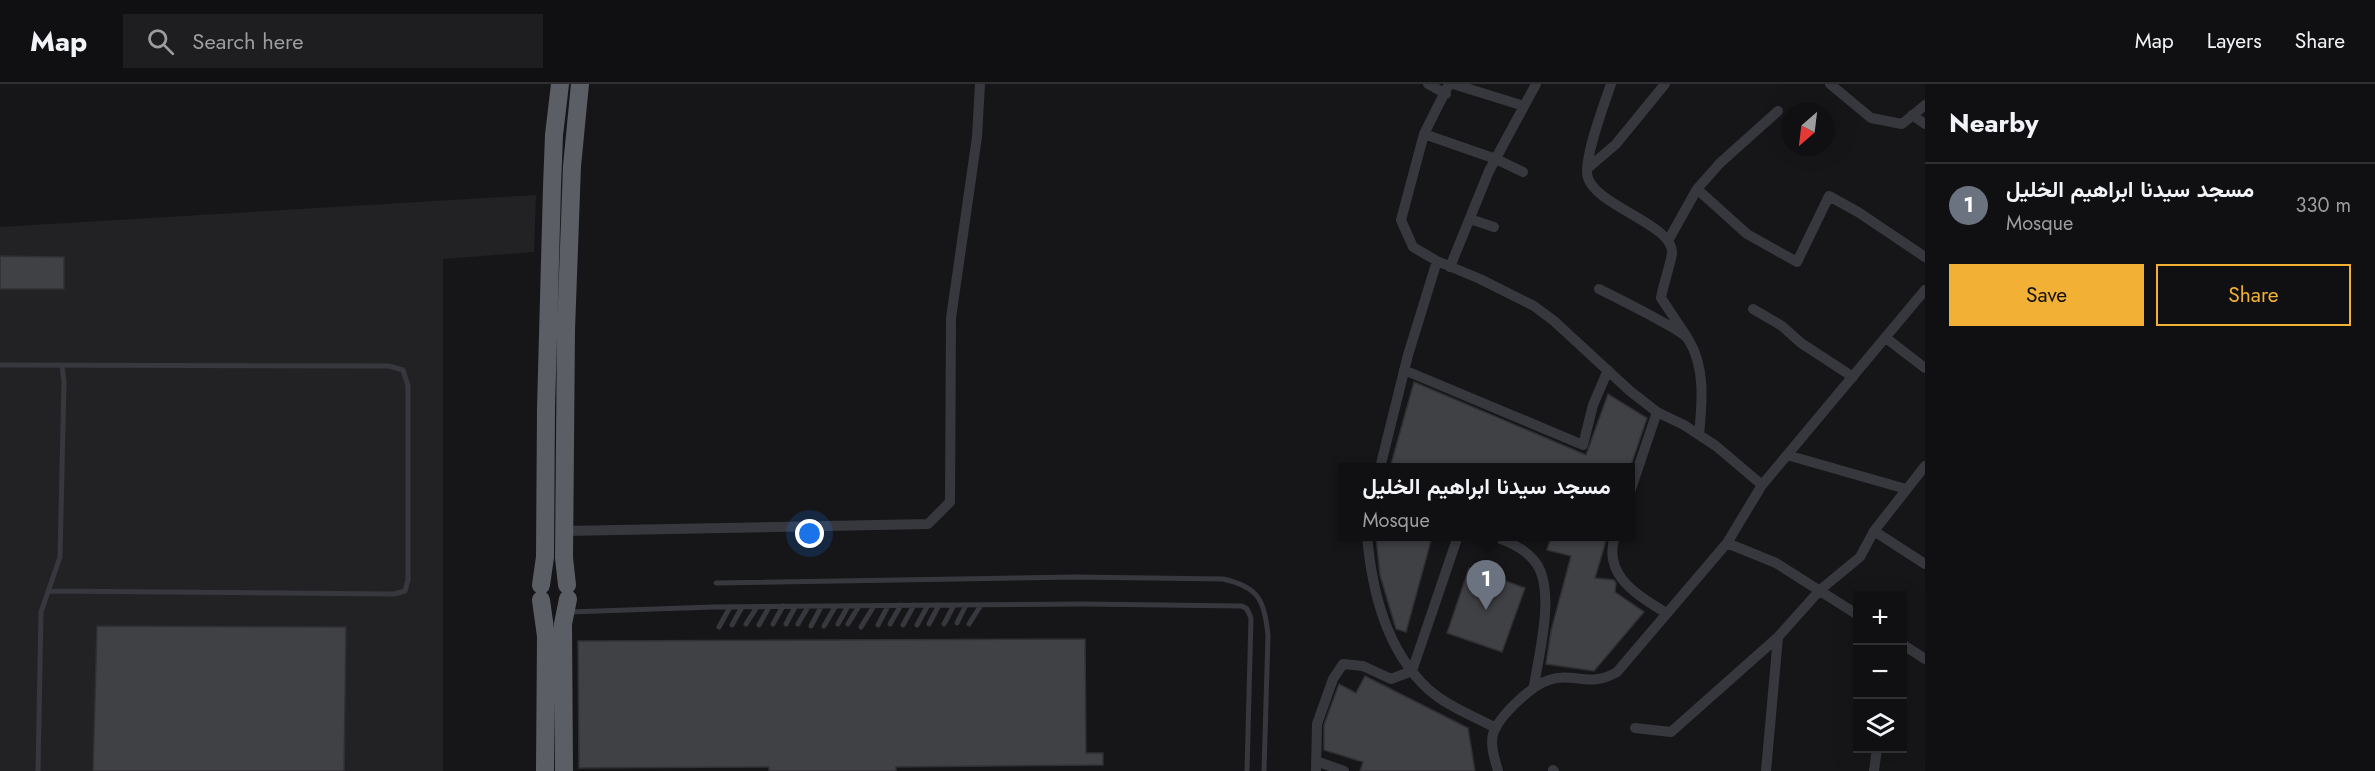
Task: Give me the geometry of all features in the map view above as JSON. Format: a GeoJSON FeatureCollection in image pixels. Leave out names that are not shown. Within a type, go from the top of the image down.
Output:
{"type":"FeatureCollection","features":[{"type":"Feature","properties":{"kind":"highway"},"geometry":{"type":"LineString","coordinates":[[545,771],[546,636],[541,593],[545,557],[552,187],[554,135],[560,84]]}},
{"type":"Feature","properties":{"kind":"highway"},"geometry":{"type":"LineString","coordinates":[[564,771],[566,330],[572,166],[580,84]]}},
{"type":"Feature","properties":{"kind":"highway"},"geometry":{"type":"LineString","coordinates":[[555,579],[566,599],[562,606],[548,607],[541,593],[545,582],[555,579]]}},
{"type":"Feature","properties":{"kind":"street"},"geometry":{"type":"LineString","coordinates":[[565,531],[928,524],[950,502],[951,318],[977,137],[980,84]]}},
{"type":"Feature","properties":{"kind":"street"},"geometry":{"type":"LineString","coordinates":[[1428,84],[1524,106]]}},
{"type":"Feature","properties":{"kind":"street"},"geometry":{"type":"LineString","coordinates":[[1450,267],[1496,159],[1536,84]]}},
{"type":"Feature","properties":{"kind":"street"},"geometry":{"type":"LineString","coordinates":[[1611,84],[1588,160],[1588,178],[1602,196],[1632,213],[1669,239],[1672,252],[1661,298],[1688,337],[1699,365],[1702,397],[1699,435]]}},
{"type":"Feature","properties":{"kind":"street"},"geometry":{"type":"LineString","coordinates":[[1588,168],[1616,144],[1665,84]]}},
{"type":"Feature","properties":{"kind":"street"},"geometry":{"type":"LineString","coordinates":[[1830,84],[1871,118],[1902,124],[1925,105]]}},
{"type":"Feature","properties":{"kind":"street"},"geometry":{"type":"LineString","coordinates":[[1449,87],[1424,134],[1401,220],[1413,247],[1437,261],[1534,306],[1657,412],[1699,435],[1738,463],[1762,485]]}},
{"type":"Feature","properties":{"kind":"street"},"geometry":{"type":"LineString","coordinates":[[1669,239],[1697,189],[1720,163],[1778,111]]}},
{"type":"Feature","properties":{"kind":"street"},"geometry":{"type":"LineString","coordinates":[[1912,115],[1925,124]]}},
{"type":"Feature","properties":{"kind":"street"},"geometry":{"type":"LineString","coordinates":[[1424,134],[1496,159],[1523,172]]}},
{"type":"Feature","properties":{"kind":"street"},"geometry":{"type":"LineString","coordinates":[[1697,189],[1747,234],[1797,262],[1829,196],[1858,212],[1925,257]]}},
{"type":"Feature","properties":{"kind":"street"},"geometry":{"type":"LineString","coordinates":[[1470,219],[1494,227]]}},
{"type":"Feature","properties":{"kind":"street"},"geometry":{"type":"LineString","coordinates":[[1381,463],[1404,370],[1437,261]]}},
{"type":"Feature","properties":{"kind":"street"},"geometry":{"type":"LineString","coordinates":[[1599,289],[1688,337]]}},
{"type":"Feature","properties":{"kind":"street"},"geometry":{"type":"LineString","coordinates":[[1498,771],[1493,751],[1493,735],[1511,708],[1534,686],[1549,680],[1560,678],[1594,680],[1607,678],[1617,672],[1727,543],[1762,485],[1925,290]]}},
{"type":"Feature","properties":{"kind":"street"},"geometry":{"type":"LineString","coordinates":[[1753,309],[1782,326],[1800,343],[1853,377]]}},
{"type":"Feature","properties":{"kind":"street"},"geometry":{"type":"LineString","coordinates":[[1886,338],[1925,368]]}},
{"type":"Feature","properties":{"kind":"street"},"geometry":{"type":"LineString","coordinates":[[1404,370],[1583,445],[1593,405],[1608,370]]}},
{"type":"Feature","properties":{"kind":"street"},"geometry":{"type":"LineString","coordinates":[[1635,477],[1657,412]]}},
{"type":"Feature","properties":{"kind":"street"},"geometry":{"type":"LineString","coordinates":[[1787,455],[1906,489]]}},
{"type":"Feature","properties":{"kind":"street"},"geometry":{"type":"LineString","coordinates":[[1635,728],[1671,732],[1778,637],[1820,590],[1860,557],[1874,531],[1925,466]]}},
{"type":"Feature","properties":{"kind":"street"},"geometry":{"type":"LineString","coordinates":[[1874,531],[1925,564]]}},
{"type":"Feature","properties":{"kind":"street"},"geometry":{"type":"LineString","coordinates":[[1367,541],[1372,581],[1390,637],[1412,671],[1428,689],[1450,705],[1496,728]]}},
{"type":"Feature","properties":{"kind":"street"},"geometry":{"type":"LineString","coordinates":[[1412,671],[1457,541]]}},
{"type":"Feature","properties":{"kind":"street"},"geometry":{"type":"LineString","coordinates":[[1508,541],[1530,556],[1540,570],[1544,587],[1545,607],[1534,686]]}},
{"type":"Feature","properties":{"kind":"street"},"geometry":{"type":"LineString","coordinates":[[1614,541],[1616,573],[1634,593],[1666,613]]}},
{"type":"Feature","properties":{"kind":"street"},"geometry":{"type":"LineString","coordinates":[[1727,543],[1776,563],[1853,612]]}},
{"type":"Feature","properties":{"kind":"street"},"geometry":{"type":"LineString","coordinates":[[1766,771],[1778,637]]}},
{"type":"Feature","properties":{"kind":"street"},"geometry":{"type":"LineString","coordinates":[[1904,645],[1925,658]]}},
{"type":"Feature","properties":{"kind":"street"},"geometry":{"type":"LineString","coordinates":[[1344,771],[1316,766],[1317,724],[1333,680],[1344,664],[1363,666],[1391,679],[1412,671]]}},
{"type":"Feature","properties":{"kind":"street"},"geometry":{"type":"LineString","coordinates":[[1874,771],[1876,753]]}},
{"type":"Feature","properties":{"kind":"lane"},"geometry":{"type":"LineString","coordinates":[[0,365],[389,366],[403,370],[408,386],[408,580],[405,591],[394,594],[49,591]]}},
{"type":"Feature","properties":{"kind":"lane"},"geometry":{"type":"LineString","coordinates":[[38,771],[41,612],[60,557],[64,382],[62,366]]}},
{"type":"Feature","properties":{"kind":"lane"},"geometry":{"type":"LineString","coordinates":[[716,583],[1075,577],[1223,579],[1239,582],[1253,589],[1260,600],[1268,635],[1264,771]]}},
{"type":"Feature","properties":{"kind":"lane"},"geometry":{"type":"LineString","coordinates":[[566,599],[730,607],[1242,606],[1247,609],[1251,618],[1247,771]]}},
{"type":"Feature","properties":{"kind":"lane"},"geometry":{"type":"LineString","coordinates":[[891,624],[901,605]]}},
{"type":"Feature","properties":{"kind":"lane"},"geometry":{"type":"LineString","coordinates":[[903,625],[914,605]]}},
{"type":"Feature","properties":{"kind":"lane"},"geometry":{"type":"LineString","coordinates":[[917,625],[928,605]]}},
{"type":"Feature","properties":{"kind":"lane"},"geometry":{"type":"LineString","coordinates":[[929,624],[939,605]]}},
{"type":"Feature","properties":{"kind":"lane"},"geometry":{"type":"LineString","coordinates":[[944,624],[954,605]]}},
{"type":"Feature","properties":{"kind":"lane"},"geometry":{"type":"LineString","coordinates":[[957,623],[966,605]]}},
{"type":"Feature","properties":{"kind":"lane"},"geometry":{"type":"LineString","coordinates":[[969,624],[981,605]]}},
{"type":"Feature","properties":{"kind":"lane"},"geometry":{"type":"LineString","coordinates":[[773,624],[783,606]]}},
{"type":"Feature","properties":{"kind":"lane"},"geometry":{"type":"LineString","coordinates":[[811,626],[821,606]]}},
{"type":"Feature","properties":{"kind":"lane"},"geometry":{"type":"LineString","coordinates":[[838,624],[848,606]]}},
{"type":"Feature","properties":{"kind":"lane"},"geometry":{"type":"LineString","coordinates":[[848,624],[859,606]]}},
{"type":"Feature","properties":{"kind":"lane"},"geometry":{"type":"LineString","coordinates":[[861,627],[874,606]]}},
{"type":"Feature","properties":{"kind":"lane"},"geometry":{"type":"LineString","coordinates":[[878,625],[888,606]]}},
{"type":"Feature","properties":{"kind":"lane"},"geometry":{"type":"LineString","coordinates":[[719,627],[730,607]]}},
{"type":"Feature","properties":{"kind":"lane"},"geometry":{"type":"LineString","coordinates":[[732,625],[742,607]]}},
{"type":"Feature","properties":{"kind":"lane"},"geometry":{"type":"LineString","coordinates":[[746,624],[757,607]]}},
{"type":"Feature","properties":{"kind":"lane"},"geometry":{"type":"LineString","coordinates":[[759,625],[769,607]]}},
{"type":"Feature","properties":{"kind":"lane"},"geometry":{"type":"LineString","coordinates":[[786,624],[795,607]]}},
{"type":"Feature","properties":{"kind":"lane"},"geometry":{"type":"LineString","coordinates":[[798,624],[808,607]]}},
{"type":"Feature","properties":{"kind":"lane"},"geometry":{"type":"LineString","coordinates":[[824,626],[835,607]]}},
{"type":"Feature","properties":{"kind":"shaded area"},"geometry":{"type":"Polygon","coordinates":[[[536,195],[534,252],[443,259],[443,771],[0,771],[0,227],[536,195]]]}},
{"type":"Feature","properties":{"kind":"building"},"geometry":{"type":"Polygon","coordinates":[[[0,256],[64,257],[64,289],[0,289],[0,256]]]}},
{"type":"Feature","properties":{"kind":"building"},"geometry":{"type":"Polygon","coordinates":[[[1414,382],[1586,455],[1608,394],[1647,418],[1632,463],[1391,463],[1414,382]]]}},
{"type":"Feature","properties":{"kind":"building"},"geometry":{"type":"Polygon","coordinates":[[[1376,541],[1431,541],[1406,632],[1396,629],[1380,575],[1376,541]]]}},
{"type":"Feature","properties":{"kind":"building"},"geometry":{"type":"Polygon","coordinates":[[[1550,541],[1606,541],[1595,578],[1614,580],[1615,592],[1644,612],[1594,671],[1546,664],[1551,631],[1571,556],[1547,550],[1550,541]]]}},
{"type":"Feature","properties":{"kind":"building"},"geometry":{"type":"Polygon","coordinates":[[[1469,568],[1525,588],[1502,652],[1447,633],[1469,568]]]}},
{"type":"Feature","properties":{"kind":"building"},"geometry":{"type":"Polygon","coordinates":[[[97,626],[346,627],[344,771],[93,771],[97,626]]]}},
{"type":"Feature","properties":{"kind":"building"},"geometry":{"type":"Polygon","coordinates":[[[1085,639],[1086,753],[1103,753],[1103,765],[896,767],[896,771],[769,771],[769,767],[579,768],[578,641],[1085,639]]]}},
{"type":"Feature","properties":{"kind":"building"},"geometry":{"type":"Polygon","coordinates":[[[1365,676],[1468,728],[1475,771],[1360,771],[1363,762],[1324,750],[1324,725],[1339,684],[1356,693],[1365,676]]]}},
{"type":"Feature","properties":{"kind":"place","name":"مسجد سيدنا ابراهيم الخليل"},"geometry":{"type":"Point","coordinates":[1486,610]}}]}
